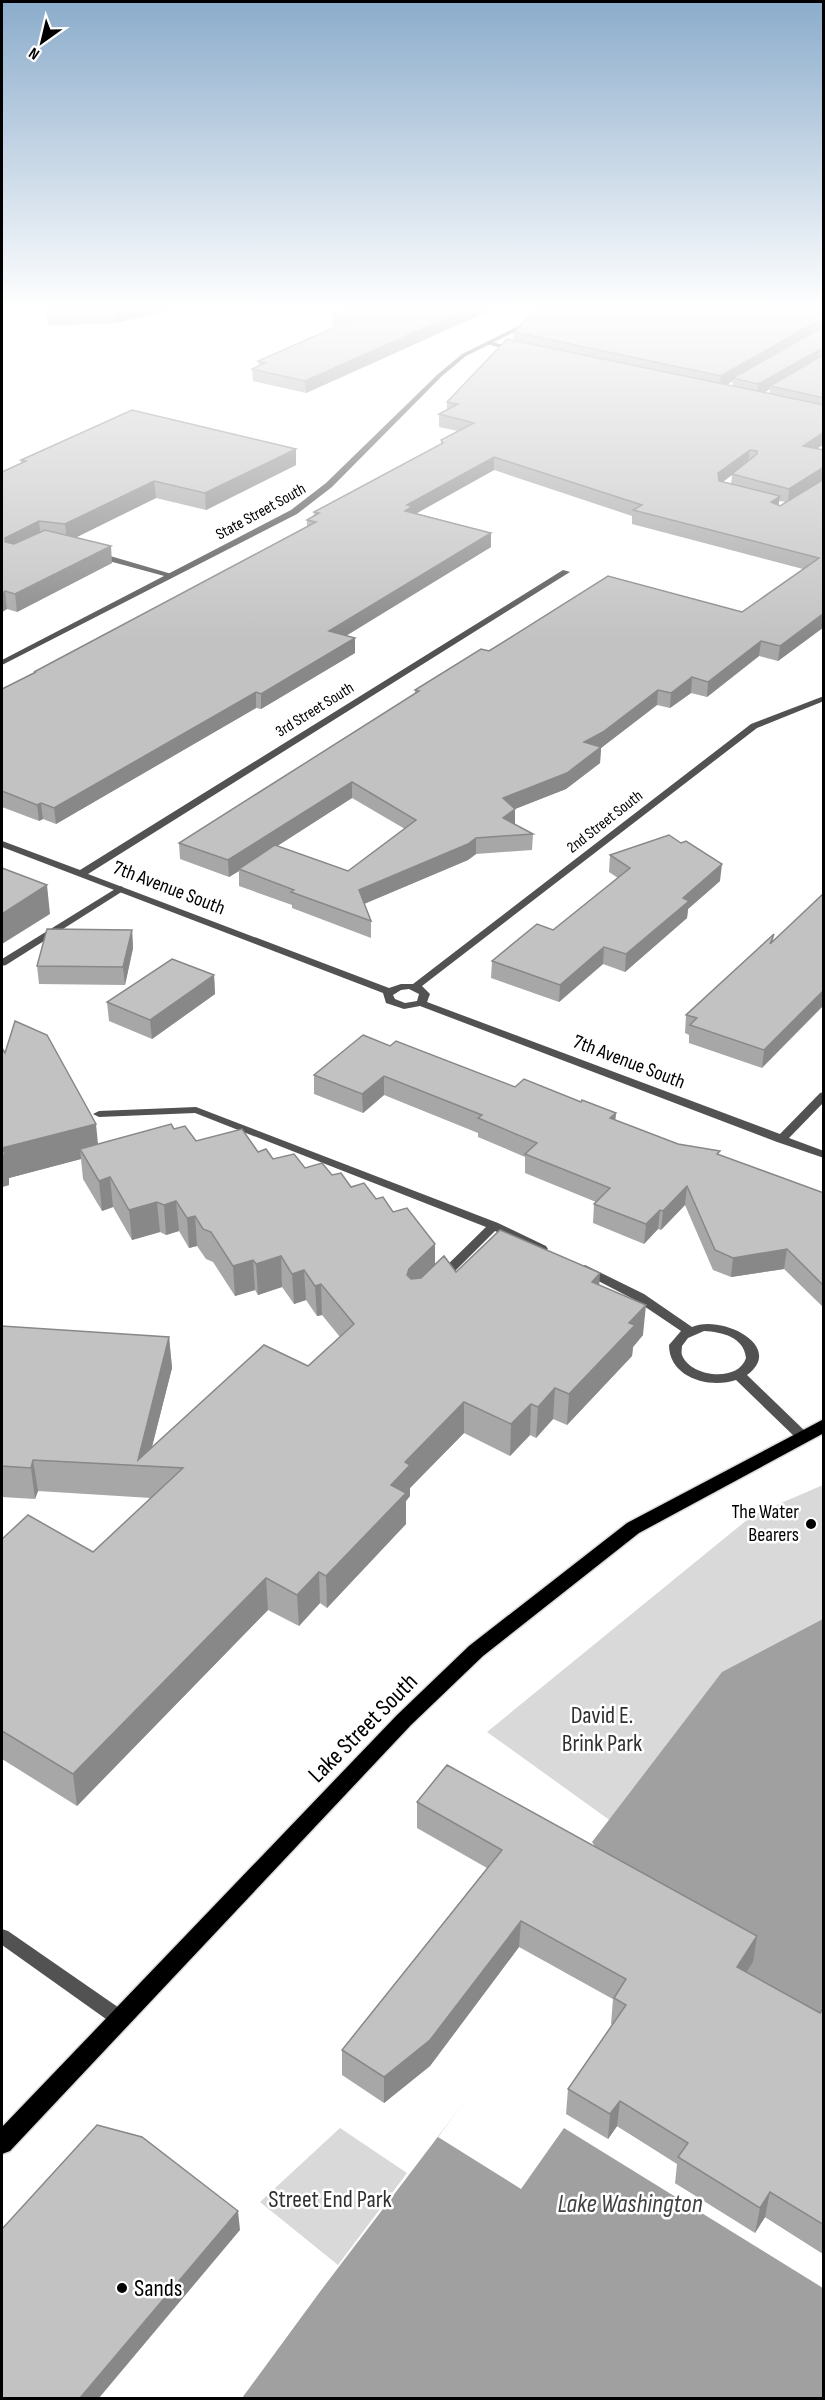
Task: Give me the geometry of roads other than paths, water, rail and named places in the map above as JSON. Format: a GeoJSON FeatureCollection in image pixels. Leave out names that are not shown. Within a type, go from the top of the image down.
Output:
{"type":"FeatureCollection","features":[{"type":"Feature","properties":{"kind":"main road","name":"Lake Street South"},"geometry":{"type":"LineString","coordinates":[[2,2143],[396,1729],[476,1651],[633,1528],[801,1435],[824,1425]]}},
{"type":"Feature","properties":{"kind":"street","name":"State Street South"},"geometry":{"type":"LineString","coordinates":[[2,663],[294,512],[318,496],[398,417]]}},
{"type":"Feature","properties":{"kind":"street"},"geometry":{"type":"LineString","coordinates":[[90,553],[171,575]]}},
{"type":"Feature","properties":{"kind":"street","name":"3rd Street South"},"geometry":{"type":"LineString","coordinates":[[81,874],[566,572]]}},
{"type":"Feature","properties":{"kind":"street","name":"2nd Street South"},"geometry":{"type":"LineString","coordinates":[[415,987],[754,726],[824,698]]}},
{"type":"Feature","properties":{"kind":"street","name":"7th Avenue South"},"geometry":{"type":"LineString","coordinates":[[2,844],[390,992],[388,998],[394,1004],[411,1006],[421,1003],[824,1155]]}},
{"type":"Feature","properties":{"kind":"street"},"geometry":{"type":"LineString","coordinates":[[2,963],[120,889]]}},
{"type":"Feature","properties":{"kind":"street"},"geometry":{"type":"LineString","coordinates":[[390,992],[399,987],[415,987],[425,994],[421,1003]]}},
{"type":"Feature","properties":{"kind":"street"},"geometry":{"type":"LineString","coordinates":[[781,1140],[824,1095]]}},
{"type":"Feature","properties":{"kind":"street"},"geometry":{"type":"LineString","coordinates":[[99,1114],[196,1110],[494,1226],[550,1253]]}},
{"type":"Feature","properties":{"kind":"street"},"geometry":{"type":"LineString","coordinates":[[431,1288],[494,1226]]}},
{"type":"Feature","properties":{"kind":"street"},"geometry":{"type":"LineString","coordinates":[[574,1264],[637,1293],[668,1313],[689,1331]]}},
{"type":"Feature","properties":{"kind":"street"},"geometry":{"type":"LineString","coordinates":[[702,1327],[718,1327],[732,1332],[744,1339],[751,1348],[753,1359],[748,1368],[738,1375],[725,1379],[709,1379],[694,1375],[682,1367],[675,1358],[674,1347],[679,1338],[689,1331],[702,1327]]}},
{"type":"Feature","properties":{"kind":"street"},"geometry":{"type":"LineString","coordinates":[[738,1375],[801,1435]]}},
{"type":"Feature","properties":{"kind":"street"},"geometry":{"type":"LineString","coordinates":[[2,1936],[119,2018]]}},
{"type":"Feature","properties":{"kind":"water","name":"Lake Washington"},"geometry":{"type":"Polygon","coordinates":[[[823,1619],[823,2398],[242,2398],[322,2289],[625,1891],[592,1842],[722,1672],[823,1619]]]}},
{"type":"Feature","properties":{"kind":"place","name":"The Water Bearers"},"geometry":{"type":"Point","coordinates":[811,1524]}},
{"type":"Feature","properties":{"kind":"place","name":"Sands"},"geometry":{"type":"Point","coordinates":[122,2288]}},
{"type":"Feature","properties":{"kind":"park label","name":"David E. Brink Park"},"geometry":{"type":"Point","coordinates":[602,1729]}},
{"type":"Feature","properties":{"kind":"park label","name":"Street End Park"},"geometry":{"type":"Point","coordinates":[330,2199]}}]}
